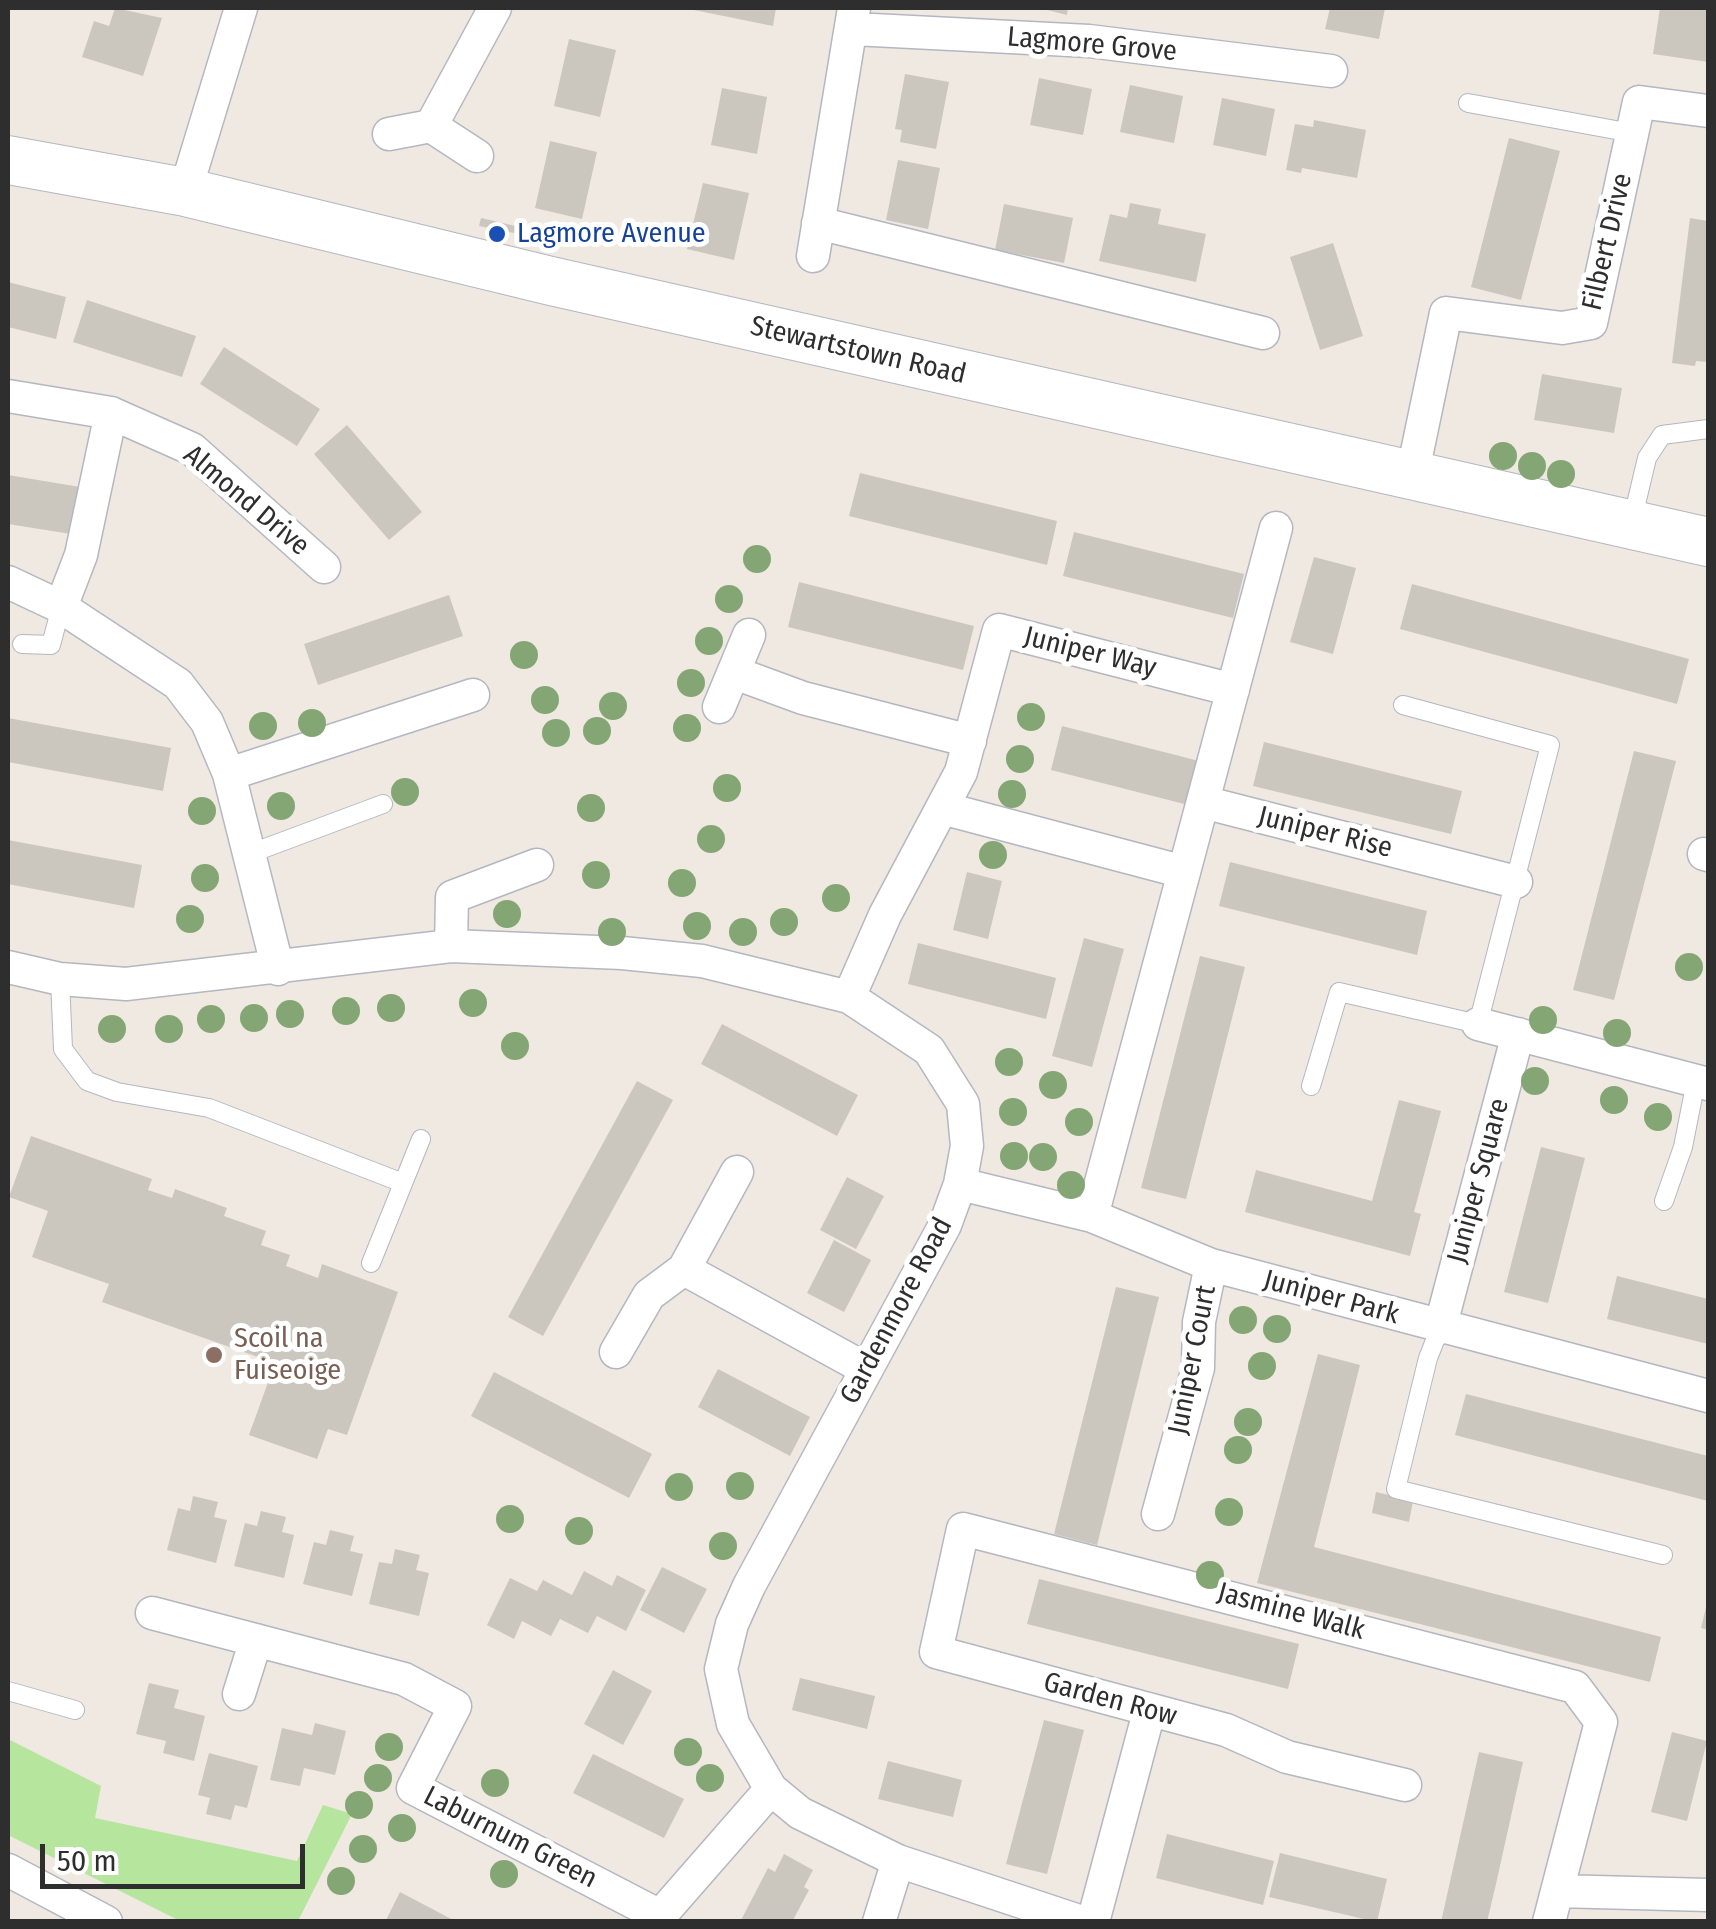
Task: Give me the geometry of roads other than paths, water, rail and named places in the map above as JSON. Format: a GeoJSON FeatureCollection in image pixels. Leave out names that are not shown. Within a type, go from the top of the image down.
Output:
{"type":"FeatureCollection","features":[{"type":"Feature","properties":{"kind":"main road","name":"Stewartstown Road"},"geometry":{"type":"LineString","coordinates":[[8,160],[184,192],[550,281],[1708,542]]}},
{"type":"Feature","properties":{"kind":"street"},"geometry":{"type":"LineString","coordinates":[[184,192],[240,8]]}},
{"type":"Feature","properties":{"kind":"street"},"geometry":{"type":"LineString","coordinates":[[431,126],[495,8]]}},
{"type":"Feature","properties":{"kind":"street","name":"Lagmore Grove"},"geometry":{"type":"LineString","coordinates":[[1264,333],[815,239],[854,18],[1090,40],[1331,70]]}},
{"type":"Feature","properties":{"kind":"street","name":"Filbert Drive"},"geometry":{"type":"LineString","coordinates":[[1412,476],[1446,314],[1562,328],[1592,323],[1639,102],[1708,110]]}},
{"type":"Feature","properties":{"kind":"street"},"geometry":{"type":"LineString","coordinates":[[389,134],[431,126],[477,156]]}},
{"type":"Feature","properties":{"kind":"street","name":"Almond Drive"},"geometry":{"type":"LineString","coordinates":[[8,396],[111,414],[192,450],[324,567]]}},
{"type":"Feature","properties":{"kind":"street"},"geometry":{"type":"LineString","coordinates":[[62,607],[82,555],[111,414]]}},
{"type":"Feature","properties":{"kind":"street"},"geometry":{"type":"LineString","coordinates":[[1092,1216],[1276,528]]}},
{"type":"Feature","properties":{"kind":"street"},"geometry":{"type":"LineString","coordinates":[[8,582],[62,607],[178,684],[207,722],[229,774],[278,969]]}},
{"type":"Feature","properties":{"kind":"street","name":"Juniper Way"},"geometry":{"type":"LineString","coordinates":[[849,997],[885,915],[942,808],[970,740],[999,630],[1234,690]]}},
{"type":"Feature","properties":{"kind":"street"},"geometry":{"type":"LineString","coordinates":[[719,706],[749,635]]}},
{"type":"Feature","properties":{"kind":"street"},"geometry":{"type":"LineString","coordinates":[[735,673],[804,698],[970,740]]}},
{"type":"Feature","properties":{"kind":"street"},"geometry":{"type":"LineString","coordinates":[[229,774],[473,695]]}},
{"type":"Feature","properties":{"kind":"street","name":"Juniper Rise"},"geometry":{"type":"LineString","coordinates":[[1204,802],[1516,882]]}},
{"type":"Feature","properties":{"kind":"street"},"geometry":{"type":"LineString","coordinates":[[942,808],[1184,872]]}},
{"type":"Feature","properties":{"kind":"street"},"geometry":{"type":"LineString","coordinates":[[451,946],[452,897],[537,865]]}},
{"type":"Feature","properties":{"kind":"street","name":"Gardenmore Road"},"geometry":{"type":"LineString","coordinates":[[8,967],[60,979],[142,983],[451,946],[702,961],[849,997],[929,1050],[963,1104],[967,1146],[960,1184],[945,1225],[749,1586],[732,1624],[722,1668],[732,1724],[771,1789],[800,1814],[898,1861],[1082,1922]]}},
{"type":"Feature","properties":{"kind":"street"},"geometry":{"type":"LineString","coordinates":[[1478,1024],[1702,1083]]}},
{"type":"Feature","properties":{"kind":"street","name":"Juniper Square"},"geometry":{"type":"LineString","coordinates":[[1440,1328],[1518,1034]]}},
{"type":"Feature","properties":{"kind":"street"},"geometry":{"type":"LineString","coordinates":[[616,1352],[649,1294],[684,1268],[737,1172]]}},
{"type":"Feature","properties":{"kind":"street","name":"Juniper Park"},"geometry":{"type":"LineString","coordinates":[[960,1184],[1092,1216],[1212,1265],[1708,1396]]}},
{"type":"Feature","properties":{"kind":"street","name":"Juniper Court"},"geometry":{"type":"LineString","coordinates":[[1158,1514],[1198,1368],[1199,1322],[1212,1265]]}},
{"type":"Feature","properties":{"kind":"street"},"geometry":{"type":"LineString","coordinates":[[684,1268],[866,1369]]}},
{"type":"Feature","properties":{"kind":"street","name":"Garden Row"},"geometry":{"type":"LineString","coordinates":[[963,1530],[936,1652],[1226,1730],[1287,1757],[1404,1784]]}},
{"type":"Feature","properties":{"kind":"street","name":"Jasmine Walk"},"geometry":{"type":"LineString","coordinates":[[963,1530],[1575,1687],[1601,1722],[1553,1906]]}},
{"type":"Feature","properties":{"kind":"street","name":"Laburnum Green"},"geometry":{"type":"LineString","coordinates":[[152,1613],[404,1679],[455,1706],[413,1788],[660,1916],[771,1789]]}},
{"type":"Feature","properties":{"kind":"street"},"geometry":{"type":"LineString","coordinates":[[238,1694],[256,1640]]}},
{"type":"Feature","properties":{"kind":"street"},"geometry":{"type":"LineString","coordinates":[[1093,1922],[1149,1712]]}},
{"type":"Feature","properties":{"kind":"street"},"geometry":{"type":"LineString","coordinates":[[878,1922],[898,1861]]}},
{"type":"Feature","properties":{"kind":"street"},"geometry":{"type":"LineString","coordinates":[[8,1870],[106,1922]]}},
{"type":"Feature","properties":{"kind":"street"},"geometry":{"type":"LineString","coordinates":[[1553,1906],[1669,1908],[1708,1895]]}},
{"type":"Feature","properties":{"kind":"lane"},"geometry":{"type":"LineString","coordinates":[[1468,103],[1632,133]]}},
{"type":"Feature","properties":{"kind":"lane"},"geometry":{"type":"LineString","coordinates":[[1632,524],[1647,458],[1662,434],[1708,429]]}},
{"type":"Feature","properties":{"kind":"lane"},"geometry":{"type":"LineString","coordinates":[[22,644],[51,645],[62,607]]}},
{"type":"Feature","properties":{"kind":"lane"},"geometry":{"type":"LineString","coordinates":[[1312,1086],[1338,992],[1478,1024],[1550,745],[1403,705]]}},
{"type":"Feature","properties":{"kind":"lane"},"geometry":{"type":"LineString","coordinates":[[249,854],[382,804]]}},
{"type":"Feature","properties":{"kind":"lane"},"geometry":{"type":"LineString","coordinates":[[60,979],[63,1050],[87,1081],[117,1092],[209,1108],[402,1184]]}},
{"type":"Feature","properties":{"kind":"lane"},"geometry":{"type":"LineString","coordinates":[[1664,1201],[1702,1083]]}},
{"type":"Feature","properties":{"kind":"lane"},"geometry":{"type":"LineString","coordinates":[[371,1263],[421,1139]]}},
{"type":"Feature","properties":{"kind":"lane"},"geometry":{"type":"LineString","coordinates":[[1440,1328],[1428,1358],[1396,1489],[1662,1555]]}},
{"type":"Feature","properties":{"kind":"lane"},"geometry":{"type":"LineString","coordinates":[[8,1691],[75,1710]]}},
{"type":"Feature","properties":{"kind":"place","name":"Lagmore Avenue"},"geometry":{"type":"Point","coordinates":[497,234]}},
{"type":"Feature","properties":{"kind":"place","name":"Scoil na Fuiseoige"},"geometry":{"type":"Point","coordinates":[214,1355]}}]}
